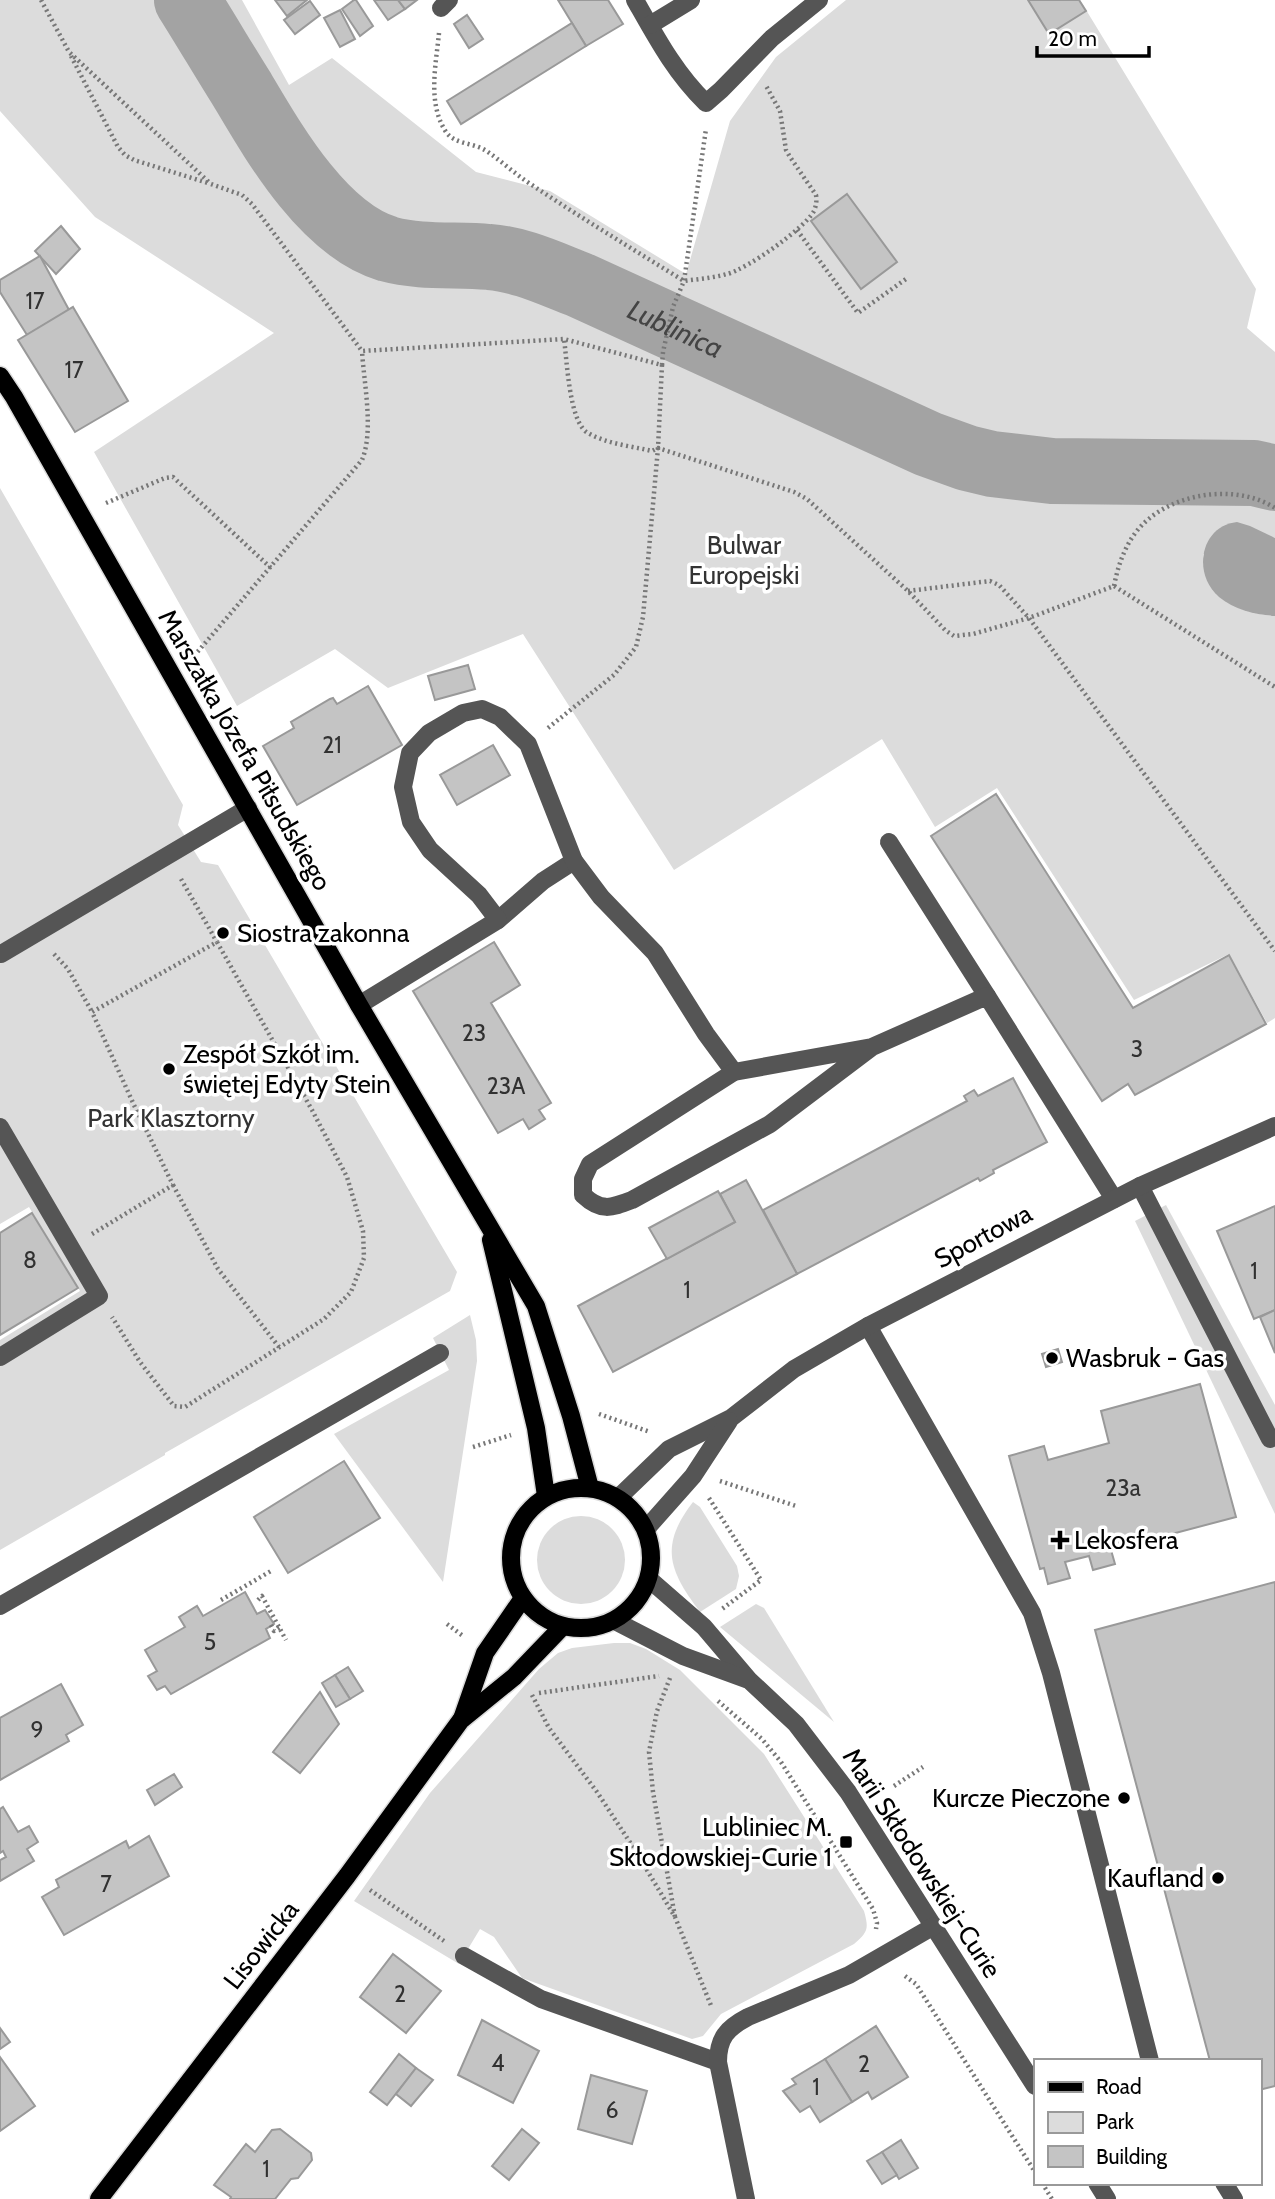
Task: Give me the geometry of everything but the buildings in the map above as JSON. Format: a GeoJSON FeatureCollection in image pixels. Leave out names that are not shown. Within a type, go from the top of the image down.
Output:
{"type":"FeatureCollection","features":[{"type":"Feature","properties":{"kind":"main road","name":"Marszałka Józefa Piłsudskiego"},"geometry":{"type":"LineString","coordinates":[[0,376],[359,1005],[536,1306],[571,1416],[590,1488]]}},
{"type":"Feature","properties":{"kind":"main road","name":"Marszałka Józefa Piłsudskiego"},"geometry":{"type":"LineString","coordinates":[[487,1223],[536,1428],[546,1496]]}},
{"type":"Feature","properties":{"kind":"main road"},"geometry":{"type":"LineString","coordinates":[[590,1488],[605,1491],[635,1511],[646,1529],[652,1554],[649,1579],[636,1604],[615,1621],[589,1629],[562,1627],[540,1616],[523,1598],[511,1571],[512,1542],[524,1516],[546,1496],[568,1489],[590,1488]]}},
{"type":"Feature","properties":{"kind":"main road","name":"Lisowicka"},"geometry":{"type":"LineString","coordinates":[[461,1720],[485,1653],[523,1598]]}},
{"type":"Feature","properties":{"kind":"main road","name":"Lisowicka"},"geometry":{"type":"LineString","coordinates":[[99,2199],[347,1876],[461,1720],[514,1677],[562,1627]]}},
{"type":"Feature","properties":{"kind":"street"},"geometry":{"type":"LineString","coordinates":[[635,0],[680,74],[706,103],[772,38],[819,0]]}},
{"type":"Feature","properties":{"kind":"street"},"geometry":{"type":"LineString","coordinates":[[650,26],[691,0]]}},
{"type":"Feature","properties":{"kind":"street"},"geometry":{"type":"LineString","coordinates":[[498,920],[479,895],[430,850],[411,822],[403,787],[410,753],[429,733],[463,713],[482,709],[499,717],[528,744],[575,861],[601,897],[655,953],[706,1034],[734,1072]]}},
{"type":"Feature","properties":{"kind":"street"},"geometry":{"type":"LineString","coordinates":[[0,955],[248,808]]}},
{"type":"Feature","properties":{"kind":"street"},"geometry":{"type":"LineString","coordinates":[[889,842],[1114,1199]]}},
{"type":"Feature","properties":{"kind":"street"},"geometry":{"type":"LineString","coordinates":[[359,1005],[498,920],[543,881],[575,861]]}},
{"type":"Feature","properties":{"kind":"street"},"geometry":{"type":"LineString","coordinates":[[872,1047],[734,1072],[590,1164],[583,1179],[583,1195],[594,1205],[610,1208],[632,1200],[770,1124],[872,1047],[987,996]]}},
{"type":"Feature","properties":{"kind":"street","name":"Sportowa"},"geometry":{"type":"LineString","coordinates":[[618,1498],[669,1450],[730,1418],[794,1368],[868,1326],[1140,1186],[1275,1126]]}},
{"type":"Feature","properties":{"kind":"street"},"geometry":{"type":"LineString","coordinates":[[0,1127],[99,1296],[0,1357]]}},
{"type":"Feature","properties":{"kind":"street"},"geometry":{"type":"LineString","coordinates":[[1140,1186],[1270,1439]]}},
{"type":"Feature","properties":{"kind":"street"},"geometry":{"type":"LineString","coordinates":[[868,1326],[1032,1613],[1051,1673],[1149,2059]]}},
{"type":"Feature","properties":{"kind":"street"},"geometry":{"type":"LineString","coordinates":[[0,1606],[440,1353]]}},
{"type":"Feature","properties":{"kind":"street","name":"Sportowa"},"geometry":{"type":"LineString","coordinates":[[646,1529],[694,1476],[730,1418]]}},
{"type":"Feature","properties":{"kind":"street","name":"Marii Skłodowskiej-Curie"},"geometry":{"type":"LineString","coordinates":[[649,1579],[704,1627],[749,1680],[796,1724],[848,1792],[1034,2084]]}},
{"type":"Feature","properties":{"kind":"street","name":"Marii Skłodowskiej-Curie"},"geometry":{"type":"LineString","coordinates":[[615,1621],[683,1656],[749,1680]]}},
{"type":"Feature","properties":{"kind":"street"},"geometry":{"type":"LineString","coordinates":[[746,2199],[718,2062],[718,2047],[723,2035],[734,2024],[849,1975],[934,1926]]}},
{"type":"Feature","properties":{"kind":"street"},"geometry":{"type":"LineString","coordinates":[[464,1956],[541,1999],[718,2062]]}},
{"type":"Feature","properties":{"kind":"path"},"geometry":{"type":"LineString","coordinates":[[41,0],[117,147],[134,160],[242,195],[252,204],[362,351],[368,433],[367,448],[362,460],[194,656]]}},
{"type":"Feature","properties":{"kind":"path"},"geometry":{"type":"LineString","coordinates":[[445,4],[434,88],[435,101],[445,130],[452,139],[478,146],[488,152],[525,180],[684,281],[739,270],[797,230],[814,211],[816,195],[786,150],[780,111],[750,60]]}},
{"type":"Feature","properties":{"kind":"path"},"geometry":{"type":"LineString","coordinates":[[69,52],[211,184]]}},
{"type":"Feature","properties":{"kind":"path"},"geometry":{"type":"LineString","coordinates":[[528,744],[614,675],[636,647],[643,617],[658,448],[663,352],[673,307],[684,281],[706,134],[706,103]]}},
{"type":"Feature","properties":{"kind":"path"},"geometry":{"type":"LineString","coordinates":[[797,230],[859,313],[906,279]]}},
{"type":"Feature","properties":{"kind":"path"},"geometry":{"type":"LineString","coordinates":[[362,351],[564,339],[662,365]]}},
{"type":"Feature","properties":{"kind":"path"},"geometry":{"type":"LineString","coordinates":[[564,339],[573,402],[579,424],[585,432],[609,442],[652,451],[658,448],[794,492],[807,499],[908,591],[945,631],[954,636],[973,634],[1028,618],[1114,586]]}},
{"type":"Feature","properties":{"kind":"path"},"geometry":{"type":"LineString","coordinates":[[105,504],[173,477],[271,568]]}},
{"type":"Feature","properties":{"kind":"path"},"geometry":{"type":"LineString","coordinates":[[1114,586],[1125,549],[1138,529],[1158,513],[1180,502],[1223,493],[1264,500],[1275,508]]}},
{"type":"Feature","properties":{"kind":"path"},"geometry":{"type":"LineString","coordinates":[[908,591],[990,581],[999,585],[1028,618],[1275,951]]}},
{"type":"Feature","properties":{"kind":"path"},"geometry":{"type":"LineString","coordinates":[[1114,586],[1275,687]]}},
{"type":"Feature","properties":{"kind":"path"},"geometry":{"type":"LineString","coordinates":[[99,1296],[140,1362],[174,1406],[185,1407],[324,1319],[351,1292],[364,1258],[363,1231],[347,1178],[312,1110],[168,856]]}},
{"type":"Feature","properties":{"kind":"path"},"geometry":{"type":"LineString","coordinates":[[36,933],[68,969],[92,1012],[173,1185],[218,1269],[279,1347]]}},
{"type":"Feature","properties":{"kind":"path"},"geometry":{"type":"LineString","coordinates":[[92,1012],[217,942]]}},
{"type":"Feature","properties":{"kind":"path"},"geometry":{"type":"LineString","coordinates":[[70,1247],[173,1185]]}},
{"type":"Feature","properties":{"kind":"path"},"geometry":{"type":"LineString","coordinates":[[473,1447],[512,1435]]}},
{"type":"Feature","properties":{"kind":"path"},"geometry":{"type":"LineString","coordinates":[[719,1480],[796,1506]]}},
{"type":"Feature","properties":{"kind":"path"},"geometry":{"type":"LineString","coordinates":[[221,1600],[271,1571]]}},
{"type":"Feature","properties":{"kind":"path"},"geometry":{"type":"LineString","coordinates":[[258,1600],[262,1596],[286,1640]]}},
{"type":"Feature","properties":{"kind":"path"},"geometry":{"type":"LineString","coordinates":[[271,1625],[274,1631],[280,1627]]}},
{"type":"Feature","properties":{"kind":"path"},"geometry":{"type":"LineString","coordinates":[[675,1917],[653,1792],[649,1752],[657,1711],[671,1675],[681,1679]]}},
{"type":"Feature","properties":{"kind":"path"},"geometry":{"type":"LineString","coordinates":[[531,1694],[549,1728],[604,1804],[675,1917],[723,2035]]}},
{"type":"Feature","properties":{"kind":"path"},"geometry":{"type":"LineString","coordinates":[[711,1696],[762,1739],[781,1762],[873,1909],[877,1923],[875,1936]]}},
{"type":"Feature","properties":{"kind":"path"},"geometry":{"type":"LineString","coordinates":[[894,1786],[923,1767]]}},
{"type":"Feature","properties":{"kind":"path"},"geometry":{"type":"LineString","coordinates":[[347,1876],[464,1956]]}},
{"type":"Feature","properties":{"kind":"path"},"geometry":{"type":"LineString","coordinates":[[895,1969],[916,1984],[1034,2170]]}},
{"type":"Feature","properties":{"kind":"green space","name":"Bulwar Europejski"},"geometry":{"type":"Polygon","coordinates":[[[0,0],[242,0],[289,85],[332,58],[476,172],[550,191],[686,274],[730,121],[776,57],[846,0],[1080,0],[1256,289],[1247,328],[1275,352],[1275,538],[1203,554],[1208,581],[1224,600],[1248,611],[1275,616],[1275,1018],[1267,1023],[1229,954],[1134,1000],[997,788],[935,827],[882,739],[674,870],[523,634],[388,688],[335,649],[237,706],[94,452],[274,333],[95,217],[0,111],[0,0]]]}},
{"type":"Feature","properties":{"kind":"green space","name":"Park Klasztorny"},"geometry":{"type":"Polygon","coordinates":[[[0,488],[183,805],[178,825],[201,862],[218,865],[457,1272],[450,1291],[0,1550],[0,1340],[80,1291],[29,1207],[0,1224],[0,488]]]}},
{"type":"Feature","properties":{"kind":"green space"},"geometry":{"type":"Polygon","coordinates":[[[1166,1205],[1275,1405],[1275,1514],[1135,1221],[1166,1205]]]}},
{"type":"Feature","properties":{"kind":"green space"},"geometry":{"type":"Polygon","coordinates":[[[470,1315],[476,1340],[477,1361],[443,1582],[334,1434],[449,1370],[433,1338],[470,1315]]]}},
{"type":"Feature","properties":{"kind":"green space"},"geometry":{"type":"Polygon","coordinates":[[[693,1502],[700,1507],[737,1566],[739,1576],[736,1589],[700,1612],[681,1584],[672,1558],[675,1532],[693,1502]]]}},
{"type":"Feature","properties":{"kind":"green space"},"geometry":{"type":"Polygon","coordinates":[[[581,1516],[598,1520],[612,1529],[621,1543],[625,1560],[621,1577],[612,1591],[598,1600],[581,1604],[564,1600],[550,1591],[541,1577],[537,1560],[541,1543],[550,1529],[564,1520],[581,1516]]]}},
{"type":"Feature","properties":{"kind":"green space"},"geometry":{"type":"Polygon","coordinates":[[[756,1604],[764,1608],[834,1722],[720,1627],[756,1604]]]}},
{"type":"Feature","properties":{"kind":"green space"},"geometry":{"type":"Polygon","coordinates":[[[630,1643],[646,1649],[680,1670],[764,1754],[866,1917],[866,1930],[854,1944],[721,2014],[703,2036],[692,2039],[522,1978],[494,1937],[480,1929],[459,1964],[354,1901],[430,1793],[539,1669],[558,1653],[572,1648],[630,1643]]]}},
{"type":"Feature","properties":{"kind":"shaded area"},"geometry":{"type":"Polygon","coordinates":[[[1237,522],[1275,538],[1275,616],[1253,613],[1232,605],[1219,597],[1205,576],[1204,552],[1208,541],[1224,525],[1237,522]]]}},
{"type":"Feature","properties":{"kind":"waterway","name":"Lublinica"},"geometry":{"type":"LineString","coordinates":[[187,0],[286,160],[322,205],[365,239],[400,252],[501,258],[535,268],[580,285],[928,444],[967,458],[992,464],[1052,471],[1254,473],[1275,478]]}},
{"type":"Feature","properties":{"kind":"place","name":"Siostra zakonna"},"geometry":{"type":"Point","coordinates":[223,933]}},
{"type":"Feature","properties":{"kind":"place","name":"Zespół Szkół im. świętej Edyty Stein"},"geometry":{"type":"Point","coordinates":[169,1069]}},
{"type":"Feature","properties":{"kind":"place","name":"Wasbruk - Gas"},"geometry":{"type":"Point","coordinates":[1052,1358]}},
{"type":"Feature","properties":{"kind":"place","name":"Lekosfera"},"geometry":{"type":"Point","coordinates":[1060,1540]}},
{"type":"Feature","properties":{"kind":"place","name":"Kurcze Pieczone"},"geometry":{"type":"Point","coordinates":[1124,1798]}},
{"type":"Feature","properties":{"kind":"place","name":"Lubliniec M. Skłodowskiej-Curie 1"},"geometry":{"type":"Point","coordinates":[846,1842]}},
{"type":"Feature","properties":{"kind":"place","name":"Kaufland"},"geometry":{"type":"Point","coordinates":[1218,1878]}}]}
